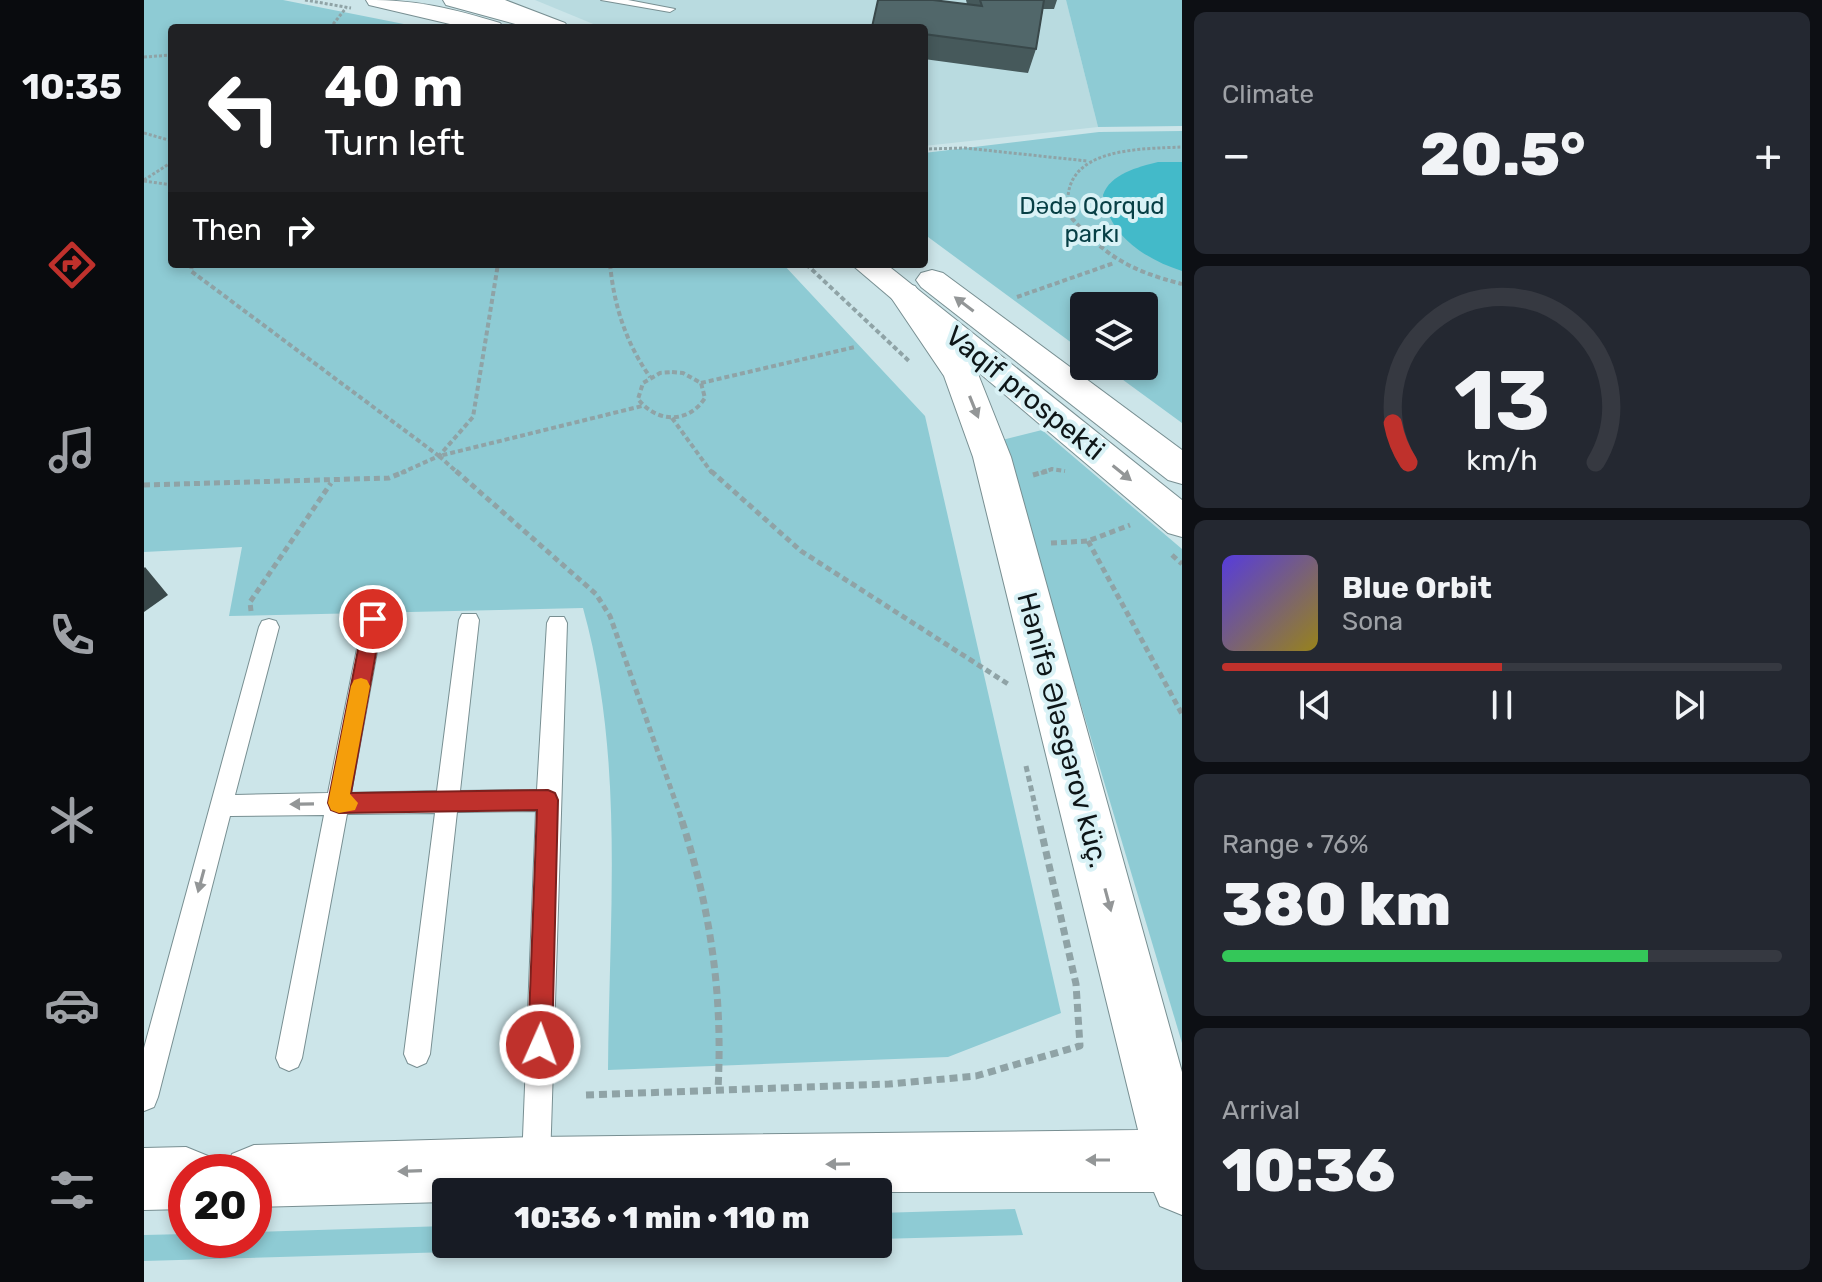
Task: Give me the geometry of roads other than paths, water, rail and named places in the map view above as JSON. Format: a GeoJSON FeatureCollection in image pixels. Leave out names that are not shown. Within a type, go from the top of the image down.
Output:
{"type":"FeatureCollection","features":[{"type":"Feature","properties":{"kind":"main road"},"geometry":{"type":"LineString","coordinates":[[377,0],[448,6],[484,24]]}},
{"type":"Feature","properties":{"kind":"main road"},"geometry":{"type":"LineString","coordinates":[[395,0],[448,6],[536,24]]}},
{"type":"Feature","properties":{"kind":"main road"},"geometry":{"type":"LineString","coordinates":[[485,0],[546,24]]}},
{"type":"Feature","properties":{"kind":"main road","name":"Vaqif prospekti"},"geometry":{"type":"LineString","coordinates":[[878,268],[908,279],[1182,470]]}},
{"type":"Feature","properties":{"kind":"main road","name":"Vaqif prospekti"},"geometry":{"type":"LineString","coordinates":[[908,279],[1176,538]]}},
{"type":"Feature","properties":{"kind":"main road","name":"Hənifə Ələsgərov küç."},"geometry":{"type":"LineString","coordinates":[[908,279],[961,374],[992,457],[1180,1169]]}},
{"type":"Feature","properties":{"kind":"main road"},"geometry":{"type":"LineString","coordinates":[[272,1175],[536,1168],[1102,1160],[1180,1169]]}},
{"type":"Feature","properties":{"kind":"main road"},"geometry":{"type":"LineString","coordinates":[[144,1179],[168,1178]]}},
{"type":"Feature","properties":{"kind":"lane"},"geometry":{"type":"LineString","coordinates":[[606,0],[670,9]]}},
{"type":"Feature","properties":{"kind":"lane"},"geometry":{"type":"LineString","coordinates":[[289,1058],[373,619]]}},
{"type":"Feature","properties":{"kind":"lane"},"geometry":{"type":"LineString","coordinates":[[417,1054],[469,620]]}},
{"type":"Feature","properties":{"kind":"lane"},"geometry":{"type":"LineString","coordinates":[[536,1168],[557,623]]}},
{"type":"Feature","properties":{"kind":"lane"},"geometry":{"type":"LineString","coordinates":[[144,1097],[269,627]]}},
{"type":"Feature","properties":{"kind":"lane"},"geometry":{"type":"LineString","coordinates":[[220,806],[548,800]]}},
{"type":"Feature","properties":{"kind":"park label","name":"Dədə Qorqud parkı"},"geometry":{"type":"Point","coordinates":[1092,220]}}]}
